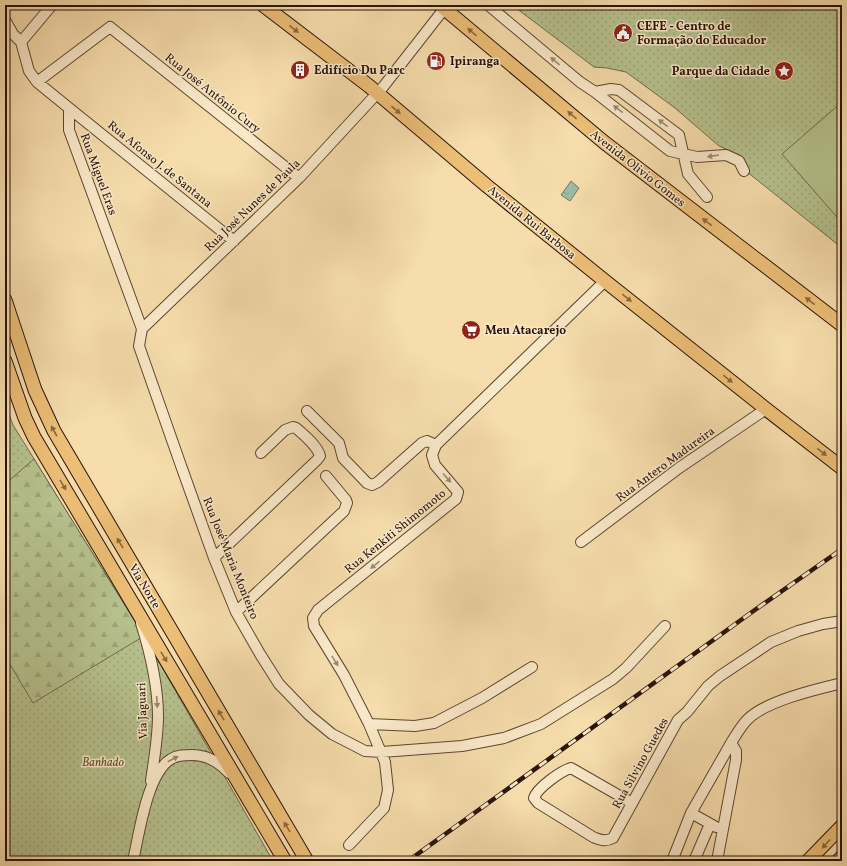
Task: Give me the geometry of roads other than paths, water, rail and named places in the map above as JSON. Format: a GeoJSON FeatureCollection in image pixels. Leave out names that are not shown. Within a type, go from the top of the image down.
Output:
{"type":"FeatureCollection","features":[{"type":"Feature","properties":{"kind":"main road","name":"Avenida Rui Barbosa"},"geometry":{"type":"LineString","coordinates":[[263,5],[369,86],[376,94],[605,281],[842,468]]}},
{"type":"Feature","properties":{"kind":"main road","name":"Avenida Olivio Gomes"},"geometry":{"type":"LineString","coordinates":[[442,7],[605,143],[842,325]]}},
{"type":"Feature","properties":{"kind":"main road","name":"Via Norte"},"geometry":{"type":"LineString","coordinates":[[5,300],[35,390],[54,431],[307,861]]}},
{"type":"Feature","properties":{"kind":"main road","name":"Via Norte"},"geometry":{"type":"LineString","coordinates":[[5,361],[25,418],[34,437],[285,861]]}},
{"type":"Feature","properties":{"kind":"main road"},"geometry":{"type":"LineString","coordinates":[[808,861],[842,826]]}},
{"type":"Feature","properties":{"kind":"main road"},"geometry":{"type":"LineString","coordinates":[[838,861],[842,857]]}},
{"type":"Feature","properties":{"kind":"street"},"geometry":{"type":"LineString","coordinates":[[21,42],[52,5]]}},
{"type":"Feature","properties":{"kind":"street"},"geometry":{"type":"LineString","coordinates":[[488,5],[580,82],[670,151],[697,157],[726,155],[739,161],[744,171]]}},
{"type":"Feature","properties":{"kind":"street","name":"Rua José Nunes de Paula"},"geometry":{"type":"LineString","coordinates":[[142,329],[299,178],[383,87],[442,7]]}},
{"type":"Feature","properties":{"kind":"street"},"geometry":{"type":"LineString","coordinates":[[5,20],[13,34],[21,42],[29,71],[37,82],[69,108]]}},
{"type":"Feature","properties":{"kind":"street","name":"Rua José Antônio Cury"},"geometry":{"type":"LineString","coordinates":[[37,82],[110,27],[299,178]]}},
{"type":"Feature","properties":{"kind":"street"},"geometry":{"type":"LineString","coordinates":[[595,92],[611,89],[619,90],[679,135],[688,174],[707,197]]}},
{"type":"Feature","properties":{"kind":"street","name":"Rua Afonso J. de Santana"},"geometry":{"type":"LineString","coordinates":[[69,108],[234,241]]}},
{"type":"Feature","properties":{"kind":"street","name":"Rua Miguel Eras"},"geometry":{"type":"LineString","coordinates":[[69,108],[70,130],[142,329]]}},
{"type":"Feature","properties":{"kind":"street"},"geometry":{"type":"LineString","coordinates":[[307,411],[339,443],[344,458],[367,483],[372,485],[378,482],[422,443],[427,441],[436,445],[605,281]]}},
{"type":"Feature","properties":{"kind":"street","name":"Rua José Maria Monteiro"},"geometry":{"type":"LineString","coordinates":[[142,329],[139,346],[214,558],[236,612],[260,654],[280,684],[309,715],[332,734],[366,751],[382,752],[469,745],[504,738],[540,724],[612,679],[626,668],[665,626]]}},
{"type":"Feature","properties":{"kind":"street","name":"Rua Antero Madureira"},"geometry":{"type":"LineString","coordinates":[[581,542],[679,468],[766,409]]}},
{"type":"Feature","properties":{"kind":"street"},"geometry":{"type":"LineString","coordinates":[[214,558],[320,456],[315,447],[296,428],[293,427],[285,430],[261,453]]}},
{"type":"Feature","properties":{"kind":"street","name":"Rua Kenkiti Shimomoto"},"geometry":{"type":"LineString","coordinates":[[349,845],[384,808],[388,790],[387,775],[382,752],[369,724],[344,675],[314,626],[313,618],[318,610],[456,499],[458,492],[435,465],[432,455],[436,445]]}},
{"type":"Feature","properties":{"kind":"street"},"geometry":{"type":"LineString","coordinates":[[236,612],[344,511],[347,504],[346,500],[326,476]]}},
{"type":"Feature","properties":{"kind":"street","name":"Via Jaguari"},"geometry":{"type":"LineString","coordinates":[[133,861],[150,788],[157,740],[158,716],[156,692],[150,659],[136,610]]}},
{"type":"Feature","properties":{"kind":"street","name":"Rua Silvino Guedes"},"geometry":{"type":"LineString","coordinates":[[632,803],[571,768],[567,769],[537,791],[534,798],[538,803],[593,837],[607,841],[613,838],[678,720],[687,712],[708,686],[741,661],[782,636],[823,624],[842,621]]}},
{"type":"Feature","properties":{"kind":"street"},"geometry":{"type":"LineString","coordinates":[[369,724],[415,726],[434,723],[482,698],[532,667]]}},
{"type":"Feature","properties":{"kind":"street"},"geometry":{"type":"LineString","coordinates":[[672,861],[691,813],[731,742],[743,725],[756,713],[781,700],[842,683]]}},
{"type":"Feature","properties":{"kind":"street"},"geometry":{"type":"LineString","coordinates":[[717,861],[736,760],[736,751],[731,742]]}},
{"type":"Feature","properties":{"kind":"street","name":"Via Jaguari"},"geometry":{"type":"LineString","coordinates":[[150,788],[165,763],[175,757],[188,755],[196,755],[216,761],[238,782]]}},
{"type":"Feature","properties":{"kind":"street"},"geometry":{"type":"LineString","coordinates":[[691,813],[723,831]]}},
{"type":"Feature","properties":{"kind":"street"},"geometry":{"type":"LineString","coordinates":[[694,861],[710,824]]}},
{"type":"Feature","properties":{"kind":"water"},"geometry":{"type":"Polygon","coordinates":[[[571,181],[579,188],[570,201],[561,195],[571,181]]]}},
{"type":"Feature","properties":{"kind":"railway"},"geometry":{"type":"LineString","coordinates":[[408,861],[752,612],[842,549]]}},
{"type":"Feature","properties":{"kind":"place","name":"CEFE - Centro de Formação do Educador"},"geometry":{"type":"Point","coordinates":[623,33]}},
{"type":"Feature","properties":{"kind":"place","name":"Ipiranga"},"geometry":{"type":"Point","coordinates":[436,61]}},
{"type":"Feature","properties":{"kind":"place","name":"Edifício Du Parc"},"geometry":{"type":"Point","coordinates":[300,70]}},
{"type":"Feature","properties":{"kind":"place","name":"Parque da Cidade"},"geometry":{"type":"Point","coordinates":[784,71]}},
{"type":"Feature","properties":{"kind":"place","name":"Meu Atacarejo"},"geometry":{"type":"Point","coordinates":[471,330]}},
{"type":"Feature","properties":{"kind":"park label","name":"Banhado"},"geometry":{"type":"Point","coordinates":[103,762]}}]}
